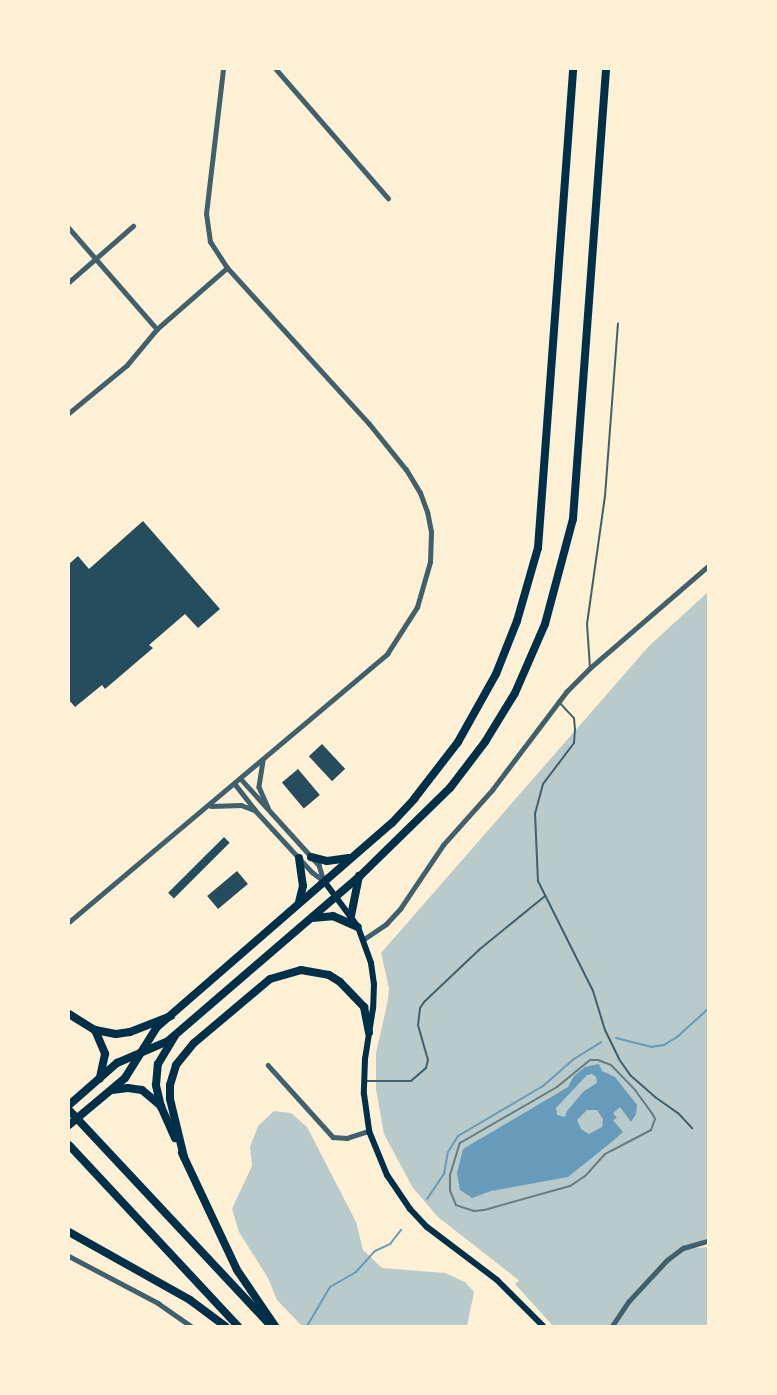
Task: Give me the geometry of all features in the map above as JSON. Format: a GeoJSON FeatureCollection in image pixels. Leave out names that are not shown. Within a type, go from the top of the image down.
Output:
{"type":"FeatureCollection","features":[{"type":"Feature","properties":{"kind":"highway"},"geometry":{"type":"LineString","coordinates":[[69,1125],[129,1073],[151,1035],[171,1016],[392,823],[414,799],[468,725],[511,639],[537,548],[573,69]]}},
{"type":"Feature","properties":{"kind":"highway"},"geometry":{"type":"LineString","coordinates":[[271,1326],[69,1108],[122,1060],[163,1046],[176,1036],[360,876],[439,800],[485,742],[515,693],[532,659],[557,584],[573,519],[606,69]]}},
{"type":"Feature","properties":{"kind":"highway"},"geometry":{"type":"LineString","coordinates":[[311,857],[327,861],[351,858]]}},
{"type":"Feature","properties":{"kind":"highway"},"geometry":{"type":"LineString","coordinates":[[298,858],[303,886],[299,902]]}},
{"type":"Feature","properties":{"kind":"highway"},"geometry":{"type":"LineString","coordinates":[[351,916],[360,876]]}},
{"type":"Feature","properties":{"kind":"highway"},"geometry":{"type":"LineString","coordinates":[[311,918],[333,916],[358,927]]}},
{"type":"Feature","properties":{"kind":"highway"},"geometry":{"type":"LineString","coordinates":[[184,1157],[170,1092],[176,1065],[194,1043],[270,979],[301,970],[329,975],[340,982],[364,1007],[369,1033]]}},
{"type":"Feature","properties":{"kind":"highway"},"geometry":{"type":"LineString","coordinates":[[69,1014],[95,1030],[123,1034],[171,1016]]}},
{"type":"Feature","properties":{"kind":"highway"},"geometry":{"type":"LineString","coordinates":[[95,1030],[105,1054],[100,1078]]}},
{"type":"Feature","properties":{"kind":"highway"},"geometry":{"type":"LineString","coordinates":[[176,1036],[161,1058],[157,1072],[156,1085],[161,1107],[237,1270],[275,1326]]}},
{"type":"Feature","properties":{"kind":"highway"},"geometry":{"type":"LineString","coordinates":[[112,1090],[128,1088],[142,1090],[161,1107]]}},
{"type":"Feature","properties":{"kind":"highway"},"geometry":{"type":"LineString","coordinates":[[69,1145],[238,1326]]}},
{"type":"Feature","properties":{"kind":"highway"},"geometry":{"type":"LineString","coordinates":[[69,1232],[189,1300],[225,1326]]}},
{"type":"Feature","properties":{"kind":"main road"},"geometry":{"type":"LineString","coordinates":[[324,881],[337,895],[364,939],[374,984],[364,1081],[369,1131],[387,1175],[414,1214],[436,1235],[511,1291],[543,1326]]}},
{"type":"Feature","properties":{"kind":"street"},"geometry":{"type":"LineString","coordinates":[[69,922],[263,761],[387,654],[406,628],[422,596],[430,562],[431,532],[424,502],[406,470],[227,268],[212,247],[206,222],[223,69]]}},
{"type":"Feature","properties":{"kind":"street"},"geometry":{"type":"LineString","coordinates":[[276,69],[388,198]]}},
{"type":"Feature","properties":{"kind":"street"},"geometry":{"type":"LineString","coordinates":[[69,282],[133,226]]}},
{"type":"Feature","properties":{"kind":"street"},"geometry":{"type":"LineString","coordinates":[[69,228],[157,329]]}},
{"type":"Feature","properties":{"kind":"street"},"geometry":{"type":"LineString","coordinates":[[69,413],[127,365],[157,329],[227,268]]}},
{"type":"Feature","properties":{"kind":"street"},"geometry":{"type":"LineString","coordinates":[[364,939],[386,924],[400,909],[443,845],[486,797],[558,701],[590,668],[708,566]]}},
{"type":"Feature","properties":{"kind":"street"},"geometry":{"type":"LineString","coordinates":[[263,761],[259,787],[270,812]]}},
{"type":"Feature","properties":{"kind":"street"},"geometry":{"type":"LineString","coordinates":[[238,781],[255,810],[298,858],[324,881]]}},
{"type":"Feature","properties":{"kind":"street"},"geometry":{"type":"LineString","coordinates":[[238,781],[318,865],[324,881]]}},
{"type":"Feature","properties":{"kind":"street"},"geometry":{"type":"LineString","coordinates":[[209,806],[241,805],[255,810]]}},
{"type":"Feature","properties":{"kind":"street"},"geometry":{"type":"LineString","coordinates":[[268,1065],[333,1137],[341,1139],[369,1131]]}},
{"type":"Feature","properties":{"kind":"street"},"geometry":{"type":"LineString","coordinates":[[612,1326],[640,1287],[683,1248],[708,1240]]}},
{"type":"Feature","properties":{"kind":"street"},"geometry":{"type":"LineString","coordinates":[[69,1256],[158,1303],[191,1326]]}},
{"type":"Feature","properties":{"kind":"lane"},"geometry":{"type":"LineString","coordinates":[[590,668],[587,624],[604,507],[618,323]]}},
{"type":"Feature","properties":{"kind":"lane"},"geometry":{"type":"LineString","coordinates":[[558,701],[574,718],[574,743],[543,784],[535,813],[538,881],[593,991],[605,1030],[619,1059],[630,1075],[678,1113],[692,1128]]}},
{"type":"Feature","properties":{"kind":"lane"},"geometry":{"type":"LineString","coordinates":[[364,1081],[411,1081],[426,1068],[428,1060],[418,1025],[420,1008],[424,1002],[480,949],[545,896]]}},
{"type":"Feature","properties":{"kind":"shaded area"},"geometry":{"type":"Polygon","coordinates":[[[708,592],[708,1237],[696,1248],[708,1247],[708,1326],[553,1326],[515,1284],[519,1281],[516,1278],[438,1217],[413,1188],[384,1134],[376,1089],[376,1053],[389,988],[381,953],[649,646],[708,592]]]}},
{"type":"Feature","properties":{"kind":"shaded area"},"geometry":{"type":"Polygon","coordinates":[[[274,1111],[291,1113],[307,1127],[356,1222],[363,1250],[382,1268],[445,1273],[465,1282],[474,1292],[467,1326],[302,1326],[277,1300],[268,1278],[239,1232],[232,1209],[252,1166],[250,1147],[258,1126],[274,1111]]]}},
{"type":"Feature","properties":{"kind":"water"},"geometry":{"type":"Polygon","coordinates":[[[599,1064],[602,1071],[615,1077],[637,1105],[636,1114],[631,1122],[620,1107],[613,1113],[617,1118],[613,1120],[623,1132],[568,1177],[491,1191],[472,1198],[460,1190],[457,1173],[463,1149],[568,1087],[574,1076],[585,1067],[599,1064]],[[592,1074],[587,1075],[556,1108],[557,1115],[565,1117],[567,1111],[584,1091],[597,1083],[596,1077],[592,1074]],[[587,1110],[577,1120],[581,1129],[589,1134],[602,1127],[603,1119],[597,1110],[587,1110]]]}},
{"type":"Feature","properties":{"kind":"building"},"geometry":{"type":"Polygon","coordinates":[[[143,521],[220,609],[198,628],[185,614],[149,645],[153,648],[105,689],[102,685],[75,707],[69,700],[69,564],[78,556],[89,569],[143,521]]]}},
{"type":"Feature","properties":{"kind":"building"},"geometry":{"type":"Polygon","coordinates":[[[322,744],[345,769],[332,781],[309,756],[322,744]]]}},
{"type":"Feature","properties":{"kind":"building"},"geometry":{"type":"Polygon","coordinates":[[[298,769],[320,795],[304,809],[282,782],[298,769]]]}},
{"type":"Feature","properties":{"kind":"building"},"geometry":{"type":"Polygon","coordinates":[[[224,837],[230,843],[174,899],[168,893],[224,837]]]}},
{"type":"Feature","properties":{"kind":"building"},"geometry":{"type":"Polygon","coordinates":[[[237,871],[248,884],[218,909],[207,896],[237,871]]]}},
{"type":"Feature","properties":{"kind":"waterway"},"geometry":{"type":"LineString","coordinates":[[616,1038],[651,1047],[664,1045],[677,1037],[708,1009]]}},
{"type":"Feature","properties":{"kind":"waterway"},"geometry":{"type":"LineString","coordinates":[[427,1199],[444,1174],[448,1152],[458,1136],[543,1086],[574,1059],[601,1042]]}},
{"type":"Feature","properties":{"kind":"waterway"},"geometry":{"type":"LineString","coordinates":[[307,1326],[330,1287],[356,1272],[375,1251],[390,1244],[401,1230]]}},
{"type":"Feature","properties":{"kind":"railway"},"geometry":{"type":"LineString","coordinates":[[590,1060],[598,1060],[611,1065],[635,1090],[655,1119],[651,1130],[605,1154],[585,1176],[570,1186],[484,1210],[474,1211],[456,1205],[450,1191],[450,1175],[460,1143],[557,1087],[590,1060]]}}]}
